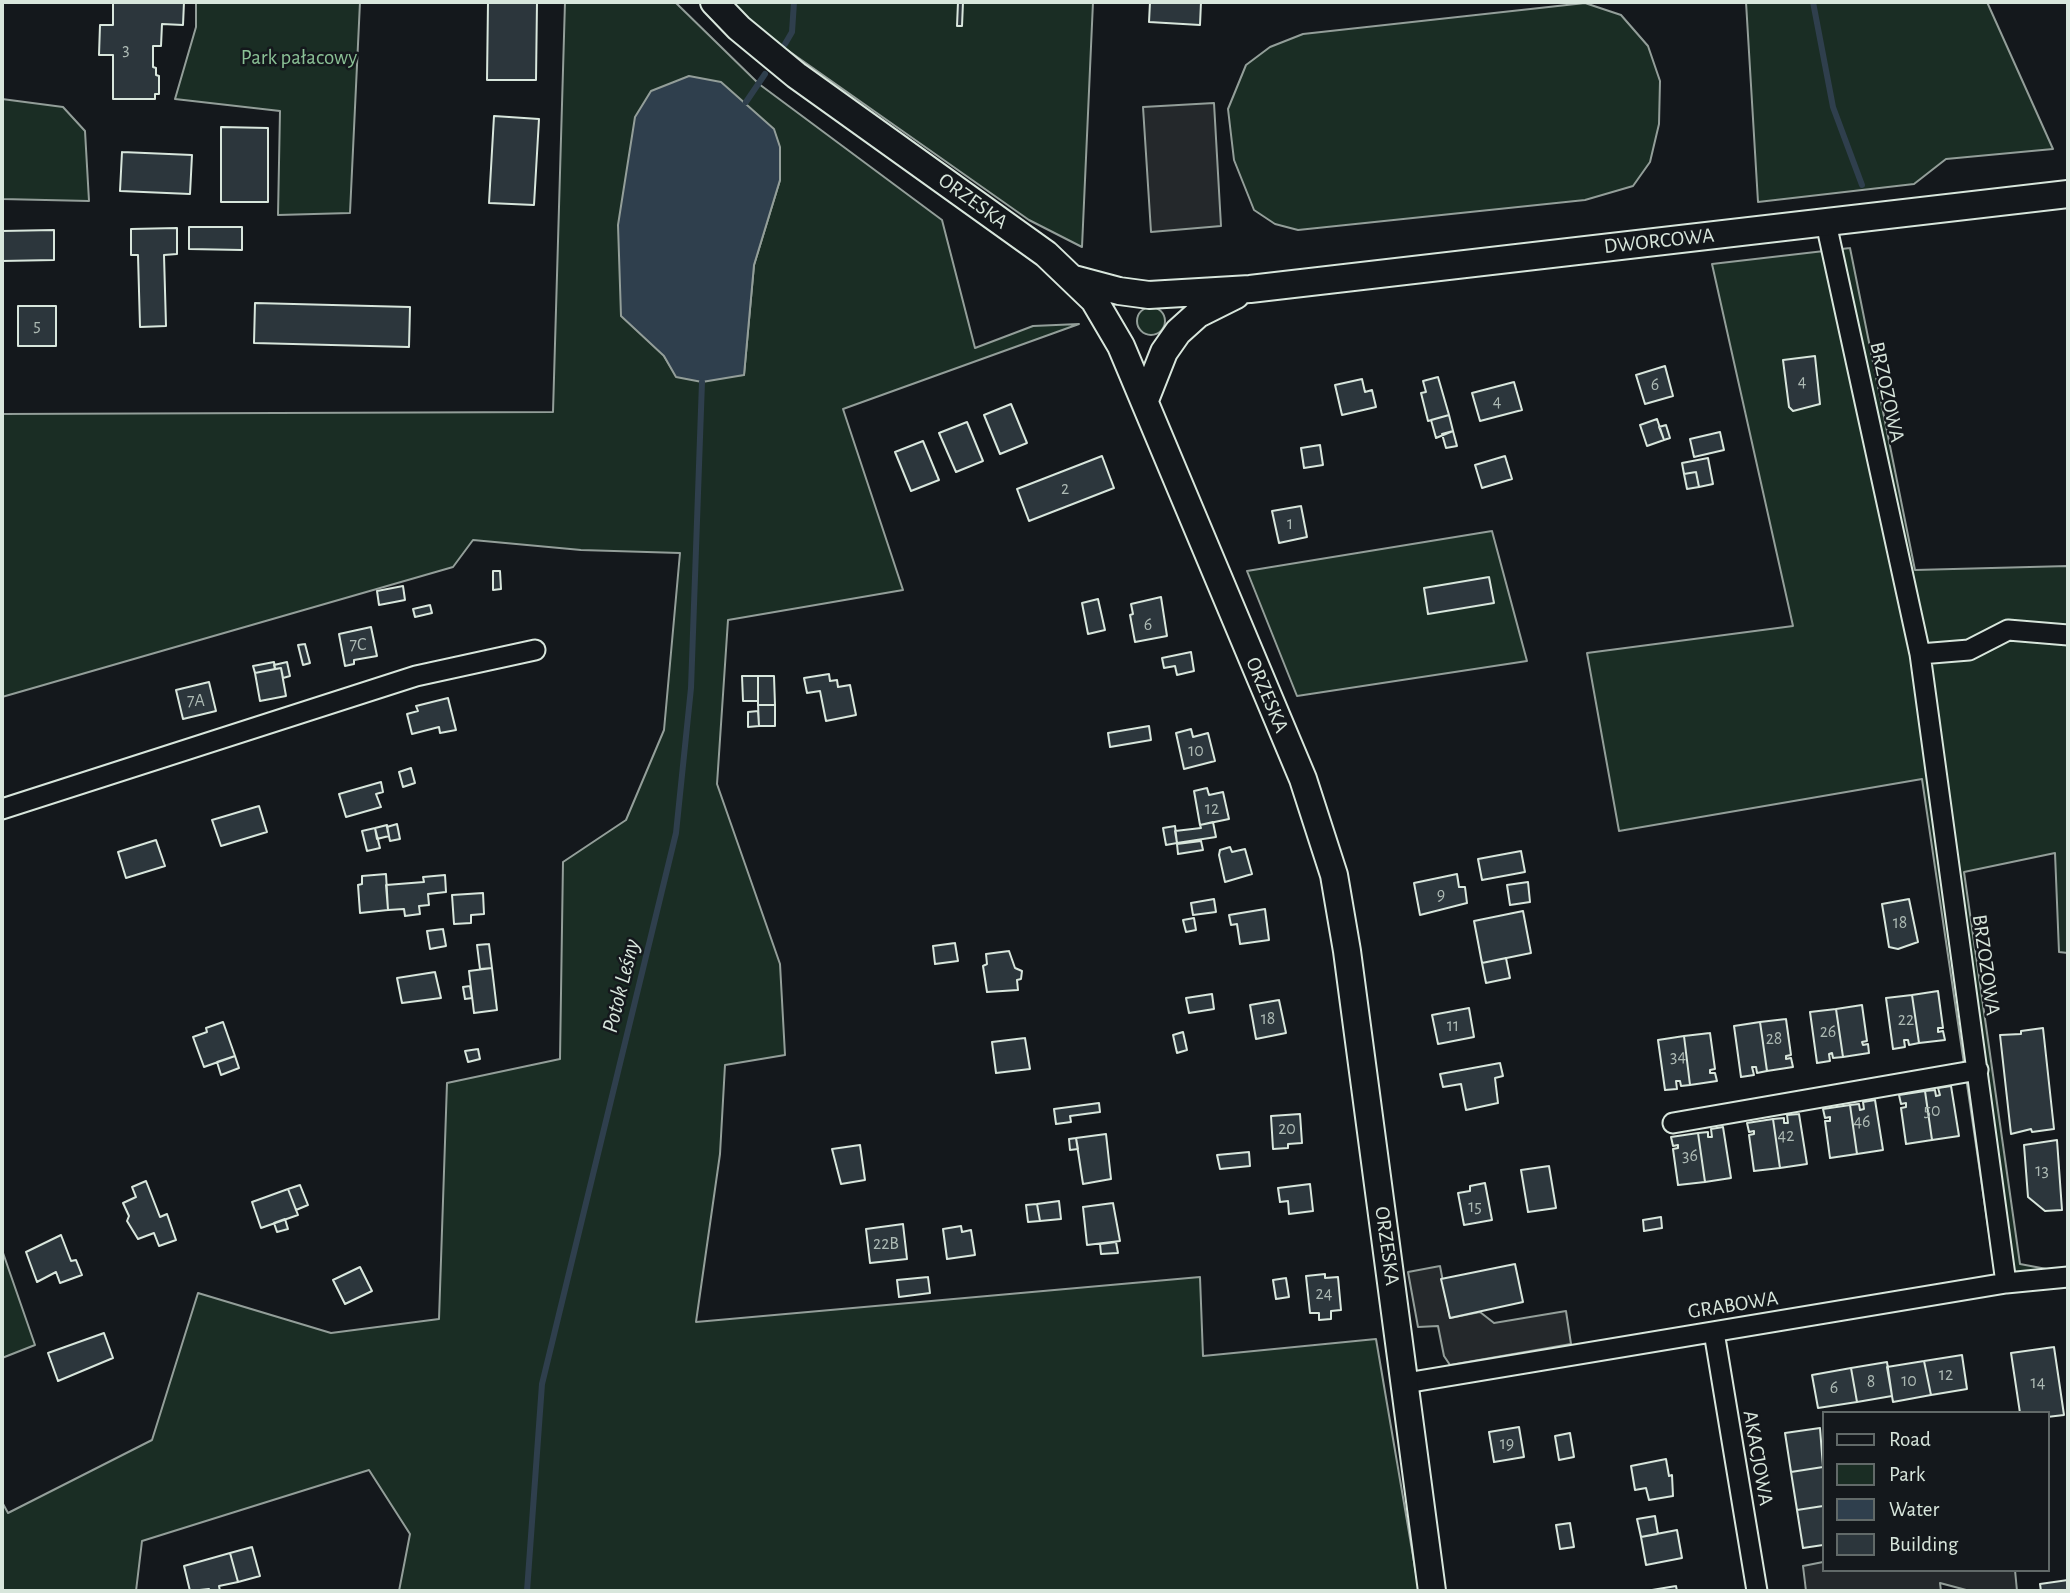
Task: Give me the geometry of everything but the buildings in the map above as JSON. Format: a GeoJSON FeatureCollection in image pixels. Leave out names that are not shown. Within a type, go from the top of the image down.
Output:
{"type":"FeatureCollection","features":[{"type":"Feature","properties":{"kind":"street","name":"ORZESKA"},"geometry":{"type":"LineString","coordinates":[[714,2],[739,29],[796,75],[1046,254],[1074,279],[1116,335],[1146,400],[1303,779],[1334,875],[1347,951],[1432,1591]]}},
{"type":"Feature","properties":{"kind":"street","name":"DWORCOWA"},"geometry":{"type":"LineString","coordinates":[[1074,279],[1119,291],[1154,295],[1251,289],[2068,194]]}},
{"type":"Feature","properties":{"kind":"street","name":"BRZOZOWA"},"geometry":{"type":"LineString","coordinates":[[1826,223],[1920,654],[2006,1283]]}},
{"type":"Feature","properties":{"kind":"street","name":"DWORCOWA"},"geometry":{"type":"LineString","coordinates":[[1146,400],[1164,352],[1176,335],[1198,314],[1251,289]]}},
{"type":"Feature","properties":{"kind":"street"},"geometry":{"type":"LineString","coordinates":[[1154,295],[1175,303],[1181,315],[1176,335],[1144,348],[1116,335],[1126,306],[1154,295]]}},
{"type":"Feature","properties":{"kind":"street"},"geometry":{"type":"LineString","coordinates":[[1920,654],[1969,650],[2007,630],[2068,635]]}},
{"type":"Feature","properties":{"kind":"street"},"geometry":{"type":"LineString","coordinates":[[2,809],[416,676],[535,650]]}},
{"type":"Feature","properties":{"kind":"street"},"geometry":{"type":"LineString","coordinates":[[1673,1123],[1978,1070]]}},
{"type":"Feature","properties":{"kind":"street","name":"GRABOWA"},"geometry":{"type":"LineString","coordinates":[[1406,1383],[2006,1283],[2068,1277]]}},
{"type":"Feature","properties":{"kind":"street","name":"AKACJOWA"},"geometry":{"type":"LineString","coordinates":[[1714,1332],[1757,1591]]}},
{"type":"Feature","properties":{"kind":"green space","name":"Park pałacowy"},"geometry":{"type":"Polygon","coordinates":[[[196,2],[360,2],[350,213],[278,215],[280,111],[175,99],[196,27],[196,2]]]}},
{"type":"Feature","properties":{"kind":"green space"},"geometry":{"type":"Polygon","coordinates":[[[565,2],[675,2],[759,84],[942,220],[975,348],[1033,326],[1079,324],[843,409],[903,590],[728,620],[717,784],[780,964],[785,1055],[725,1065],[720,1154],[696,1322],[1200,1277],[1203,1356],[1376,1339],[1419,1591],[399,1591],[410,1534],[369,1470],[142,1541],[136,1591],[2,1591],[2,1502],[8,1513],[152,1440],[198,1293],[331,1333],[439,1319],[447,1083],[560,1059],[563,862],[626,820],[664,730],[680,553],[581,550],[473,540],[453,567],[2,697],[2,414],[553,412],[565,2]],[[780,180],[664,356],[677,377],[744,375],[754,265],[780,180]]]}},
{"type":"Feature","properties":{"kind":"green space"},"geometry":{"type":"Polygon","coordinates":[[[729,2],[1093,2],[1082,247],[1029,220],[783,47],[742,16],[729,2]]]}},
{"type":"Feature","properties":{"kind":"green space"},"geometry":{"type":"Polygon","coordinates":[[[1746,2],[1987,2],[2053,149],[1946,159],[1914,184],[1758,202],[1746,2]]]}},
{"type":"Feature","properties":{"kind":"green space"},"geometry":{"type":"Polygon","coordinates":[[[1585,3],[1621,15],[1648,46],[1660,81],[1659,124],[1650,162],[1633,186],[1585,200],[1298,230],[1275,224],[1254,210],[1234,160],[1228,109],[1246,65],[1270,47],[1303,34],[1585,3]]]}},
{"type":"Feature","properties":{"kind":"green space"},"geometry":{"type":"Polygon","coordinates":[[[2,99],[63,107],[85,131],[89,201],[2,199],[2,99]]]}},
{"type":"Feature","properties":{"kind":"green space"},"geometry":{"type":"Polygon","coordinates":[[[1850,248],[1915,570],[2068,566],[2068,953],[2059,952],[2055,853],[1964,872],[2020,1264],[2068,1273],[2006,1283],[1994,1267],[1922,779],[1619,831],[1587,653],[1793,626],[1712,264],[1850,248]]]}},
{"type":"Feature","properties":{"kind":"green space"},"geometry":{"type":"Polygon","coordinates":[[[1151,307],[1161,311],[1165,321],[1161,331],[1151,335],[1141,331],[1137,321],[1141,311],[1151,307]]]}},
{"type":"Feature","properties":{"kind":"green space"},"geometry":{"type":"Polygon","coordinates":[[[1492,531],[1527,661],[1297,696],[1247,571],[1492,531]]]}},
{"type":"Feature","properties":{"kind":"green space"},"geometry":{"type":"Polygon","coordinates":[[[2,1250],[35,1345],[2,1358],[2,1250]]]}},
{"type":"Feature","properties":{"kind":"shaded area"},"geometry":{"type":"Polygon","coordinates":[[[1214,103],[1221,226],[1151,232],[1143,107],[1214,103]]]}},
{"type":"Feature","properties":{"kind":"shaded area"},"geometry":{"type":"Polygon","coordinates":[[[1440,1266],[1450,1318],[1480,1312],[1494,1323],[1566,1311],[1571,1344],[1450,1365],[1444,1356],[1438,1326],[1418,1327],[1408,1272],[1440,1266]]]}},
{"type":"Feature","properties":{"kind":"shaded area"},"geometry":{"type":"Polygon","coordinates":[[[1822,1562],[1822,1572],[2015,1572],[2017,1591],[1970,1591],[1940,1583],[1941,1591],[1806,1591],[1803,1566],[1822,1562]]]}},
{"type":"Feature","properties":{"kind":"water"},"geometry":{"type":"Polygon","coordinates":[[[689,76],[721,82],[774,129],[780,147],[780,180],[754,265],[744,375],[702,382],[676,377],[664,356],[621,316],[618,225],[635,117],[651,91],[689,76]]]}},
{"type":"Feature","properties":{"kind":"waterway"},"geometry":{"type":"LineString","coordinates":[[785,44],[792,32],[794,2]]}},
{"type":"Feature","properties":{"kind":"waterway"},"geometry":{"type":"LineString","coordinates":[[1813,2],[1833,107],[1862,185]]}},
{"type":"Feature","properties":{"kind":"waterway"},"geometry":{"type":"LineString","coordinates":[[746,102],[765,74]]}},
{"type":"Feature","properties":{"kind":"waterway","name":"Potok Leśny"},"geometry":{"type":"LineString","coordinates":[[527,1591],[542,1384],[676,833],[691,688],[702,382]]}}]}
